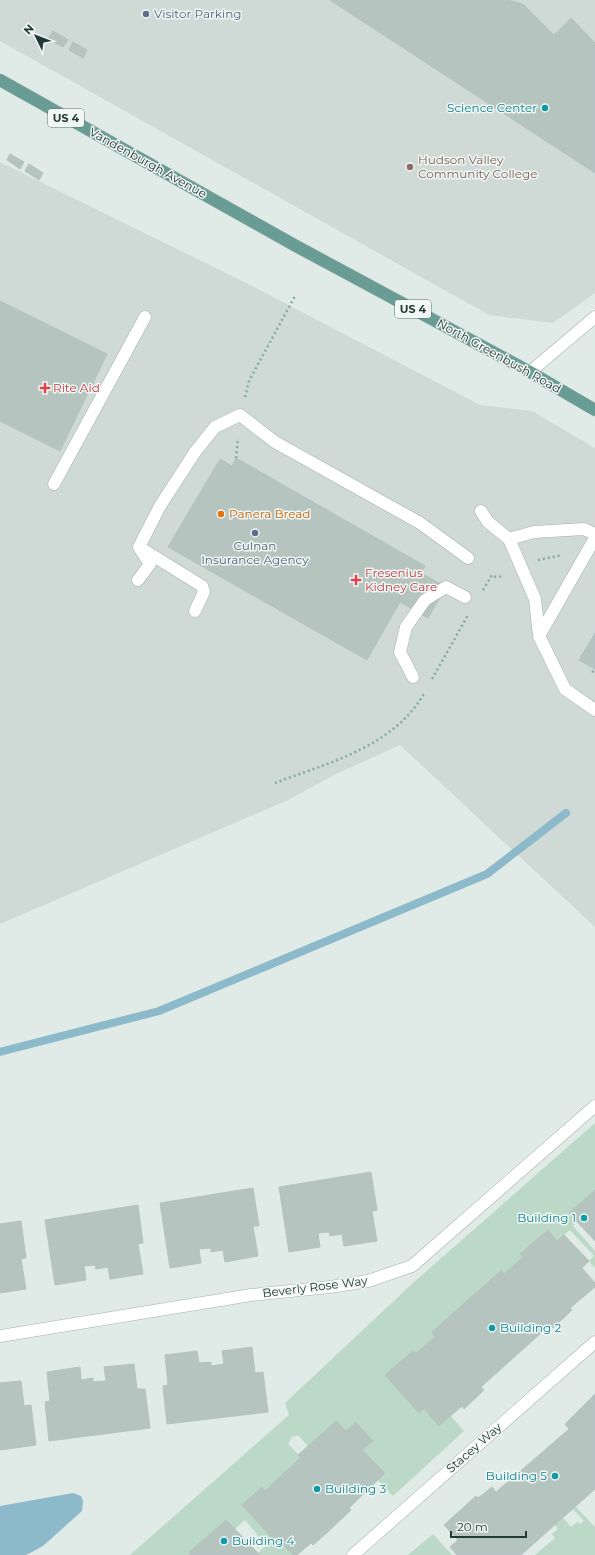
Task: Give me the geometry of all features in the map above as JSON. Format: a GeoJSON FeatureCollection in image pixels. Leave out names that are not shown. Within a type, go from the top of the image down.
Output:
{"type":"FeatureCollection","features":[{"type":"Feature","properties":{"kind":"main road","name":"Vandenburgh Avenue"},"geometry":{"type":"LineString","coordinates":[[0,80],[296,246]]}},
{"type":"Feature","properties":{"kind":"main road","name":"North Greenbush Road"},"geometry":{"type":"LineString","coordinates":[[296,246],[530,372],[595,410]]}},
{"type":"Feature","properties":{"kind":"street"},"geometry":{"type":"LineString","coordinates":[[54,484],[144,317]]}},
{"type":"Feature","properties":{"kind":"street"},"geometry":{"type":"LineString","coordinates":[[530,372],[595,317]]}},
{"type":"Feature","properties":{"kind":"street"},"geometry":{"type":"LineString","coordinates":[[139,546],[160,506],[195,452],[215,427],[240,415],[275,442],[420,522],[468,558]]}},
{"type":"Feature","properties":{"kind":"street"},"geometry":{"type":"LineString","coordinates":[[481,511],[488,522],[509,539],[535,599],[540,636],[565,689],[595,710]]}},
{"type":"Feature","properties":{"kind":"street"},"geometry":{"type":"LineString","coordinates":[[509,539],[534,532],[584,529],[595,534]]}},
{"type":"Feature","properties":{"kind":"street"},"geometry":{"type":"LineString","coordinates":[[540,636],[595,538]]}},
{"type":"Feature","properties":{"kind":"street"},"geometry":{"type":"LineString","coordinates":[[138,580],[150,564],[139,546]]}},
{"type":"Feature","properties":{"kind":"street"},"geometry":{"type":"LineString","coordinates":[[139,546],[202,586],[204,592],[195,611]]}},
{"type":"Feature","properties":{"kind":"street"},"geometry":{"type":"LineString","coordinates":[[413,677],[400,652],[406,627],[425,600],[446,587],[465,597]]}},
{"type":"Feature","properties":{"kind":"street","name":"Beverly Rose Way"},"geometry":{"type":"LineString","coordinates":[[0,1336],[251,1295],[330,1288],[368,1281],[412,1266],[595,1106]]}},
{"type":"Feature","properties":{"kind":"street","name":"Stacey Way"},"geometry":{"type":"LineString","coordinates":[[353,1555],[595,1342]]}},
{"type":"Feature","properties":{"kind":"path"},"geometry":{"type":"LineString","coordinates":[[240,415],[249,381],[295,296]]}},
{"type":"Feature","properties":{"kind":"path"},"geometry":{"type":"LineString","coordinates":[[533,562],[569,554]]}},
{"type":"Feature","properties":{"kind":"shaded area","name":"Hudson Valley Community College"},"geometry":{"type":"Polygon","coordinates":[[[0,0],[595,0],[595,293],[553,323],[489,315],[0,41],[0,0]]]}},
{"type":"Feature","properties":{"kind":"shaded area"},"geometry":{"type":"Polygon","coordinates":[[[0,162],[250,285],[480,405],[532,411],[595,448],[595,927],[400,745],[334,775],[288,800],[0,924],[0,162]]]}},
{"type":"Feature","properties":{"kind":"green space"},"geometry":{"type":"Polygon","coordinates":[[[595,1123],[595,1190],[570,1213],[577,1222],[573,1226],[595,1251],[595,1268],[589,1261],[594,1256],[570,1230],[557,1241],[547,1230],[521,1254],[523,1257],[504,1274],[500,1270],[432,1332],[435,1337],[416,1353],[413,1351],[386,1375],[419,1413],[424,1409],[439,1426],[451,1416],[464,1431],[393,1496],[378,1480],[385,1473],[362,1450],[373,1441],[357,1422],[346,1431],[336,1421],[308,1446],[298,1435],[293,1436],[288,1444],[301,1457],[265,1491],[262,1487],[243,1505],[273,1539],[276,1537],[293,1555],[260,1555],[258,1553],[266,1545],[245,1520],[234,1530],[226,1520],[189,1552],[191,1555],[130,1555],[289,1415],[285,1403],[413,1283],[595,1123]]]}},
{"type":"Feature","properties":{"kind":"green space"},"geometry":{"type":"Polygon","coordinates":[[[576,1507],[595,1527],[595,1555],[535,1555],[555,1538],[552,1534],[558,1529],[555,1525],[563,1518],[571,1527],[577,1522],[580,1524],[584,1521],[573,1509],[576,1507]]]}},
{"type":"Feature","properties":{"kind":"green space"},"geometry":{"type":"Polygon","coordinates":[[[433,1534],[452,1555],[408,1555],[433,1534]]]}},
{"type":"Feature","properties":{"kind":"water"},"geometry":{"type":"Polygon","coordinates":[[[73,1493],[81,1496],[83,1501],[82,1511],[43,1546],[26,1555],[0,1555],[0,1506],[73,1493]]]}},
{"type":"Feature","properties":{"kind":"building","name":"Science Center"},"geometry":{"type":"Polygon","coordinates":[[[330,0],[507,0],[523,4],[554,35],[571,18],[595,43],[595,173],[330,0]]]}},
{"type":"Feature","properties":{"kind":"building"},"geometry":{"type":"Polygon","coordinates":[[[53,31],[68,40],[63,47],[48,39],[53,31]]]}},
{"type":"Feature","properties":{"kind":"building"},"geometry":{"type":"Polygon","coordinates":[[[73,42],[87,50],[83,58],[69,50],[73,42]]]}},
{"type":"Feature","properties":{"kind":"building"},"geometry":{"type":"Polygon","coordinates":[[[10,154],[24,162],[20,169],[7,160],[10,154]]]}},
{"type":"Feature","properties":{"kind":"building"},"geometry":{"type":"Polygon","coordinates":[[[29,164],[43,173],[39,180],[25,171],[29,164]]]}},
{"type":"Feature","properties":{"kind":"building","name":"Rite Aid"},"geometry":{"type":"Polygon","coordinates":[[[0,301],[107,354],[60,451],[0,421],[0,301]]]}},
{"type":"Feature","properties":{"kind":"building"},"geometry":{"type":"Polygon","coordinates":[[[236,458],[425,566],[421,573],[446,587],[428,618],[400,602],[367,660],[168,547],[220,459],[232,466],[236,458]]]}},
{"type":"Feature","properties":{"kind":"building"},"geometry":{"type":"Polygon","coordinates":[[[595,633],[595,669],[579,660],[595,633]]]}},
{"type":"Feature","properties":{"kind":"building"},"geometry":{"type":"Polygon","coordinates":[[[371,1172],[377,1210],[372,1211],[377,1241],[344,1246],[342,1234],[330,1236],[329,1232],[318,1233],[320,1247],[289,1252],[279,1187],[371,1172]]]}},
{"type":"Feature","properties":{"kind":"building"},"geometry":{"type":"Polygon","coordinates":[[[253,1188],[259,1226],[253,1226],[258,1256],[225,1262],[223,1250],[211,1252],[211,1248],[199,1249],[201,1263],[170,1268],[160,1203],[253,1188]]]}},
{"type":"Feature","properties":{"kind":"building","name":"Building 1"},"geometry":{"type":"Polygon","coordinates":[[[595,1190],[595,1241],[569,1213],[595,1190]]]}},
{"type":"Feature","properties":{"kind":"building"},"geometry":{"type":"Polygon","coordinates":[[[138,1205],[143,1243],[138,1244],[143,1274],[110,1279],[108,1267],[96,1269],[95,1265],[84,1266],[86,1280],[55,1285],[45,1220],[138,1205]]]}},
{"type":"Feature","properties":{"kind":"building"},"geometry":{"type":"Polygon","coordinates":[[[21,1221],[26,1258],[21,1259],[26,1289],[0,1293],[0,1224],[21,1221]]]}},
{"type":"Feature","properties":{"kind":"building","name":"Building 2"},"geometry":{"type":"Polygon","coordinates":[[[548,1230],[557,1241],[564,1235],[589,1261],[582,1268],[595,1283],[595,1287],[570,1308],[572,1310],[553,1328],[550,1325],[481,1387],[484,1390],[464,1409],[462,1406],[439,1426],[424,1409],[419,1413],[385,1375],[413,1351],[416,1353],[435,1337],[432,1332],[501,1270],[504,1274],[523,1257],[520,1254],[548,1230]]]}},
{"type":"Feature","properties":{"kind":"building"},"geometry":{"type":"Polygon","coordinates":[[[252,1347],[255,1373],[263,1372],[268,1412],[167,1424],[163,1386],[168,1385],[165,1355],[197,1351],[199,1363],[211,1362],[211,1366],[224,1364],[222,1351],[252,1347]]]}},
{"type":"Feature","properties":{"kind":"building"},"geometry":{"type":"Polygon","coordinates":[[[134,1364],[137,1389],[145,1389],[150,1428],[49,1441],[45,1402],[50,1401],[47,1372],[80,1367],[81,1380],[93,1378],[93,1382],[106,1381],[104,1367],[134,1364]]]}},
{"type":"Feature","properties":{"kind":"building"},"geometry":{"type":"Polygon","coordinates":[[[21,1381],[24,1406],[31,1405],[36,1445],[0,1450],[0,1383],[21,1381]]]}},
{"type":"Feature","properties":{"kind":"building","name":"Building 5"},"geometry":{"type":"Polygon","coordinates":[[[595,1394],[595,1489],[521,1555],[457,1555],[450,1547],[458,1540],[444,1525],[476,1496],[478,1498],[492,1487],[496,1492],[531,1462],[569,1429],[565,1424],[595,1394]]]}},
{"type":"Feature","properties":{"kind":"building","name":"Building 3"},"geometry":{"type":"Polygon","coordinates":[[[336,1421],[346,1431],[356,1422],[373,1441],[362,1450],[385,1473],[349,1508],[351,1510],[329,1531],[313,1545],[311,1543],[297,1555],[293,1555],[276,1537],[273,1539],[242,1505],[262,1487],[265,1491],[301,1457],[298,1455],[336,1421]]]}},
{"type":"Feature","properties":{"kind":"building","name":"Building 4"},"geometry":{"type":"Polygon","coordinates":[[[226,1520],[260,1555],[191,1555],[189,1552],[226,1520]]]}},
{"type":"Feature","properties":{"kind":"waterway"},"geometry":{"type":"LineString","coordinates":[[0,1052],[159,1011],[487,874],[566,813]]}},
{"type":"Feature","properties":{"kind":"place","name":"Visitor Parking"},"geometry":{"type":"Point","coordinates":[146,14]}},
{"type":"Feature","properties":{"kind":"place","name":"Science Center"},"geometry":{"type":"Point","coordinates":[545,108]}},
{"type":"Feature","properties":{"kind":"place","name":"Hudson Valley Community College"},"geometry":{"type":"Point","coordinates":[410,167]}},
{"type":"Feature","properties":{"kind":"place","name":"Rite Aid"},"geometry":{"type":"Point","coordinates":[45,388]}},
{"type":"Feature","properties":{"kind":"place","name":"Panera Bread"},"geometry":{"type":"Point","coordinates":[221,514]}},
{"type":"Feature","properties":{"kind":"place","name":"Culnan Insurance Agency"},"geometry":{"type":"Point","coordinates":[255,533]}},
{"type":"Feature","properties":{"kind":"place","name":"Fresenius Kidney Care"},"geometry":{"type":"Point","coordinates":[356,580]}},
{"type":"Feature","properties":{"kind":"place","name":"Building 1"},"geometry":{"type":"Point","coordinates":[584,1218]}},
{"type":"Feature","properties":{"kind":"place","name":"Building 2"},"geometry":{"type":"Point","coordinates":[492,1328]}},
{"type":"Feature","properties":{"kind":"place","name":"Building 5"},"geometry":{"type":"Point","coordinates":[555,1476]}},
{"type":"Feature","properties":{"kind":"place","name":"Building 3"},"geometry":{"type":"Point","coordinates":[317,1489]}},
{"type":"Feature","properties":{"kind":"place","name":"Building 4"},"geometry":{"type":"Point","coordinates":[224,1541]}}]}
